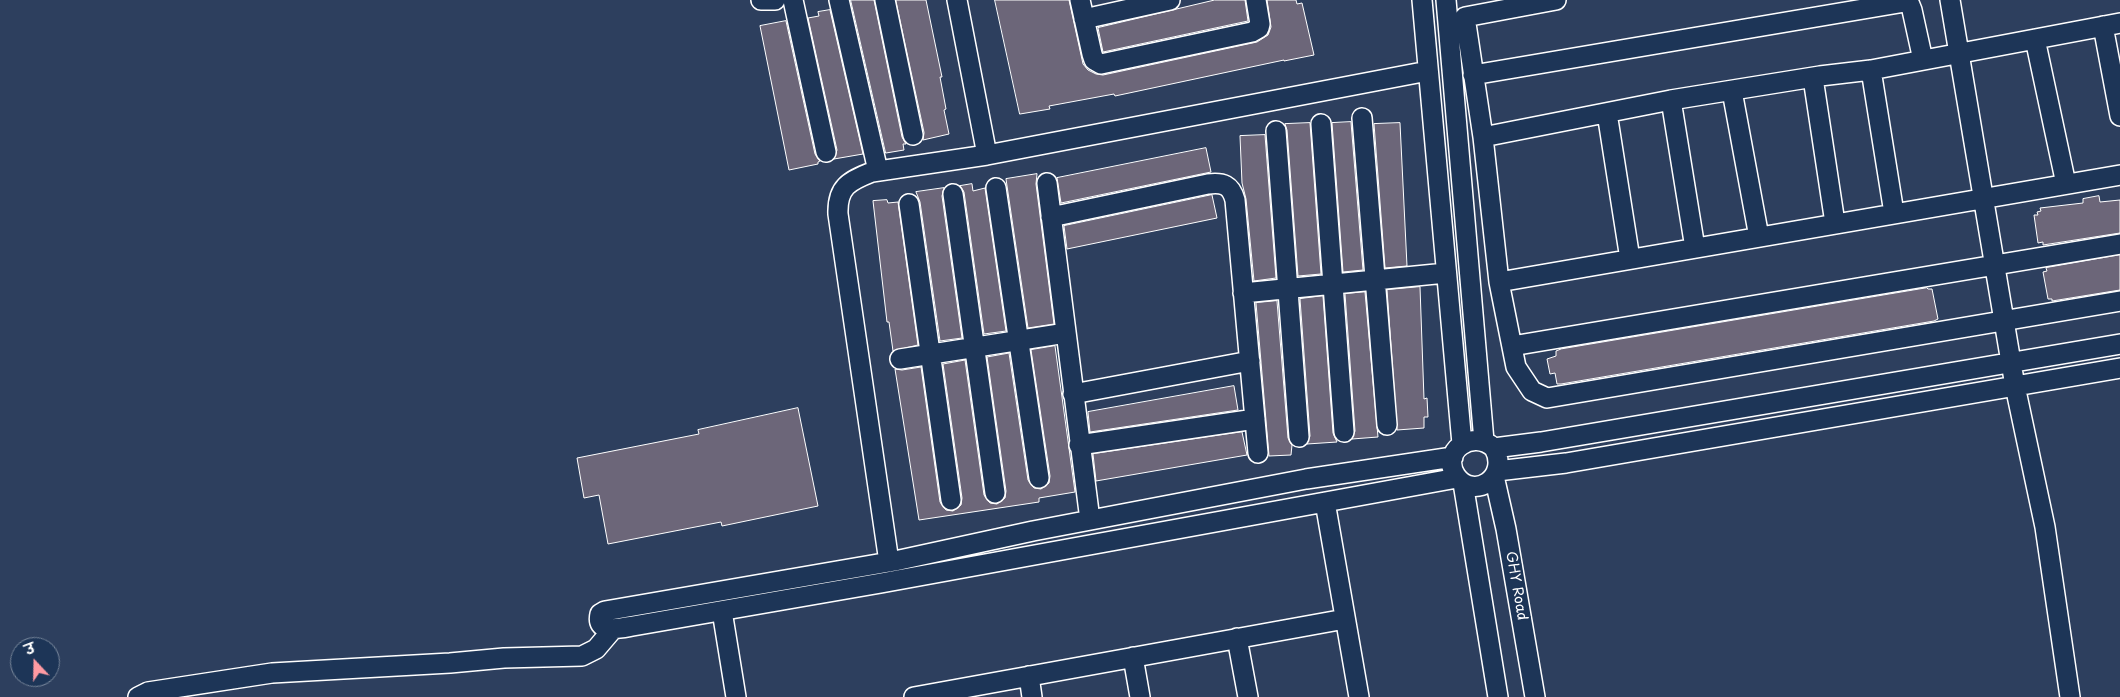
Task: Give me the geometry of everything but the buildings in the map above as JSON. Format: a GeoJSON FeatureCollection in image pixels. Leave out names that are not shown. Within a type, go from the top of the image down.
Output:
{"type":"FeatureCollection","features":[{"type":"Feature","properties":{"kind":"street"},"geometry":{"type":"LineString","coordinates":[[762,0],[774,0]]}},
{"type":"Feature","properties":{"kind":"street"},"geometry":{"type":"LineString","coordinates":[[793,0],[826,152]]}},
{"type":"Feature","properties":{"kind":"street"},"geometry":{"type":"LineString","coordinates":[[839,0],[878,171]]}},
{"type":"Feature","properties":{"kind":"street"},"geometry":{"type":"LineString","coordinates":[[885,0],[913,135]]}},
{"type":"Feature","properties":{"kind":"street"},"geometry":{"type":"LineString","coordinates":[[957,0],[987,155]]}},
{"type":"Feature","properties":{"kind":"street"},"geometry":{"type":"LineString","coordinates":[[1080,0],[1094,60],[1106,63],[1252,32],[1259,28],[1260,24],[1256,0]]}},
{"type":"Feature","properties":{"kind":"street"},"geometry":{"type":"LineString","coordinates":[[1084,19],[1170,0]]}},
{"type":"Feature","properties":{"kind":"street"},"geometry":{"type":"LineString","coordinates":[[1422,0],[1446,272],[1457,450],[1454,471],[1460,480],[1469,486],[1483,485],[1496,474],[2120,368]]}},
{"type":"Feature","properties":{"kind":"street"},"geometry":{"type":"LineString","coordinates":[[1446,0],[1489,445],[1498,459],[1496,474]]}},
{"type":"Feature","properties":{"kind":"street"},"geometry":{"type":"LineString","coordinates":[[1556,0],[1465,17],[1483,137],[1499,282],[1516,367],[1532,391],[1547,398],[2120,301]]}},
{"type":"Feature","properties":{"kind":"street"},"geometry":{"type":"LineString","coordinates":[[1950,0],[2015,386],[2045,527],[2070,697]]}},
{"type":"Feature","properties":{"kind":"street"},"geometry":{"type":"LineString","coordinates":[[1473,75],[1905,2],[1910,5],[1912,10],[1923,60]]}},
{"type":"Feature","properties":{"kind":"street"},"geometry":{"type":"LineString","coordinates":[[1483,137],[1671,100],[1871,70],[2112,25],[2120,116]]}},
{"type":"Feature","properties":{"kind":"street"},"geometry":{"type":"LineString","coordinates":[[2035,39],[2066,184]]}},
{"type":"Feature","properties":{"kind":"street"},"geometry":{"type":"LineString","coordinates":[[1871,70],[1894,213]]}},
{"type":"Feature","properties":{"kind":"street"},"geometry":{"type":"LineString","coordinates":[[889,562],[838,214],[837,201],[841,191],[857,178],[878,171],[987,155],[1428,71]]}},
{"type":"Feature","properties":{"kind":"street"},"geometry":{"type":"LineString","coordinates":[[1813,78],[1835,223]]}},
{"type":"Feature","properties":{"kind":"street"},"geometry":{"type":"LineString","coordinates":[[1732,90],[1760,237]]}},
{"type":"Feature","properties":{"kind":"street"},"geometry":{"type":"LineString","coordinates":[[1671,100],[1695,248]]}},
{"type":"Feature","properties":{"kind":"street"},"geometry":{"type":"LineString","coordinates":[[1607,113],[1630,259]]}},
{"type":"Feature","properties":{"kind":"street"},"geometry":{"type":"LineString","coordinates":[[1362,118],[1387,426]]}},
{"type":"Feature","properties":{"kind":"street"},"geometry":{"type":"LineString","coordinates":[[1321,124],[1344,432]]}},
{"type":"Feature","properties":{"kind":"street"},"geometry":{"type":"LineString","coordinates":[[1276,131],[1299,437]]}},
{"type":"Feature","properties":{"kind":"street"},"geometry":{"type":"LineString","coordinates":[[1499,282],[1983,197],[2120,175]]}},
{"type":"Feature","properties":{"kind":"street"},"geometry":{"type":"LineString","coordinates":[[1047,183],[1090,520]]}},
{"type":"Feature","properties":{"kind":"street"},"geometry":{"type":"LineString","coordinates":[[1052,217],[1208,184],[1222,183],[1228,186],[1235,200],[1258,453]]}},
{"type":"Feature","properties":{"kind":"street"},"geometry":{"type":"LineString","coordinates":[[996,188],[1039,478]]}},
{"type":"Feature","properties":{"kind":"street"},"geometry":{"type":"LineString","coordinates":[[953,194],[995,494]]}},
{"type":"Feature","properties":{"kind":"street"},"geometry":{"type":"LineString","coordinates":[[909,204],[951,500]]}},
{"type":"Feature","properties":{"kind":"street"},"geometry":{"type":"LineString","coordinates":[[1512,346],[2120,244]]}},
{"type":"Feature","properties":{"kind":"street"},"geometry":{"type":"LineString","coordinates":[[1244,293],[1446,272]]}},
{"type":"Feature","properties":{"kind":"street"},"geometry":{"type":"LineString","coordinates":[[900,359],[1066,333]]}},
{"type":"Feature","properties":{"kind":"street"},"geometry":{"type":"LineString","coordinates":[[1460,480],[1325,502],[722,611],[613,629],[604,628],[600,624],[600,614],[605,610],[889,562],[1090,520],[1457,450],[1469,440],[1489,445],[1541,442],[2120,344]]}},
{"type":"Feature","properties":{"kind":"street"},"geometry":{"type":"LineString","coordinates":[[1073,394],[1250,361]]}},
{"type":"Feature","properties":{"kind":"street"},"geometry":{"type":"LineString","coordinates":[[1079,445],[1255,419]]}},
{"type":"Feature","properties":{"kind":"street","name":"GHY Road"},"geometry":{"type":"LineString","coordinates":[[1496,474],[1535,697]]}},
{"type":"Feature","properties":{"kind":"street"},"geometry":{"type":"LineString","coordinates":[[1460,480],[1498,697]]}},
{"type":"Feature","properties":{"kind":"street"},"geometry":{"type":"LineString","coordinates":[[1325,502],[1359,697]]}},
{"type":"Feature","properties":{"kind":"street"},"geometry":{"type":"LineString","coordinates":[[722,611],[736,697]]}},
{"type":"Feature","properties":{"kind":"street"},"geometry":{"type":"LineString","coordinates":[[914,697],[945,694],[1029,676],[1345,619]]}},
{"type":"Feature","properties":{"kind":"street"},"geometry":{"type":"LineString","coordinates":[[138,697],[148,692],[272,673],[450,663],[504,658],[582,656],[596,649],[613,629]]}},
{"type":"Feature","properties":{"kind":"street"},"geometry":{"type":"LineString","coordinates":[[1237,638],[1248,697]]}},
{"type":"Feature","properties":{"kind":"street"},"geometry":{"type":"LineString","coordinates":[[1132,658],[1140,697]]}},
{"type":"Feature","properties":{"kind":"street"},"geometry":{"type":"LineString","coordinates":[[1029,676],[1032,697]]}}]}
